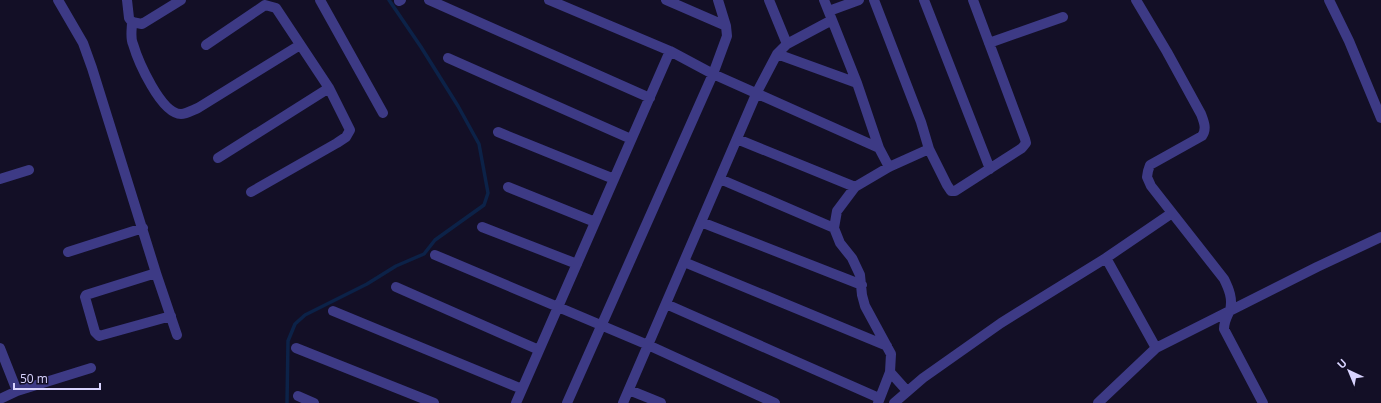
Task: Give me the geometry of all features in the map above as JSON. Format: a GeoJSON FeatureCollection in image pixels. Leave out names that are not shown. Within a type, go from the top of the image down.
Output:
{"type":"FeatureCollection","features":[{"type":"Feature","properties":{"kind":"street"},"geometry":{"type":"LineString","coordinates":[[58,0],[83,42],[177,335]]}},
{"type":"Feature","properties":{"kind":"street"},"geometry":{"type":"LineString","coordinates":[[126,0],[129,18],[132,22],[132,42],[150,82],[166,107],[181,114],[198,108],[300,45]]}},
{"type":"Feature","properties":{"kind":"street"},"geometry":{"type":"LineString","coordinates":[[132,22],[142,24],[181,0]]}},
{"type":"Feature","properties":{"kind":"street"},"geometry":{"type":"LineString","coordinates":[[320,0],[383,112]]}},
{"type":"Feature","properties":{"kind":"street"},"geometry":{"type":"LineString","coordinates":[[429,0],[650,98]]}},
{"type":"Feature","properties":{"kind":"street"},"geometry":{"type":"LineString","coordinates":[[549,0],[670,51],[713,74],[757,92],[879,148]]}},
{"type":"Feature","properties":{"kind":"street"},"geometry":{"type":"LineString","coordinates":[[666,0],[726,26]]}},
{"type":"Feature","properties":{"kind":"street"},"geometry":{"type":"LineString","coordinates":[[567,403],[713,74],[727,36],[726,26],[718,0]]}},
{"type":"Feature","properties":{"kind":"street"},"geometry":{"type":"LineString","coordinates":[[769,0],[787,44]]}},
{"type":"Feature","properties":{"kind":"street"},"geometry":{"type":"LineString","coordinates":[[824,0],[857,83],[879,148],[889,167]]}},
{"type":"Feature","properties":{"kind":"street"},"geometry":{"type":"LineString","coordinates":[[623,403],[757,92],[777,54],[787,44],[859,0]]}},
{"type":"Feature","properties":{"kind":"street"},"geometry":{"type":"LineString","coordinates":[[874,0],[919,116],[929,149],[946,185],[951,191],[955,191],[990,169],[1022,148],[1026,143],[972,0]]}},
{"type":"Feature","properties":{"kind":"street"},"geometry":{"type":"LineString","coordinates":[[924,0],[990,169]]}},
{"type":"Feature","properties":{"kind":"street"},"geometry":{"type":"LineString","coordinates":[[1136,0],[1201,114],[1205,126],[1205,132],[1202,136],[1150,165],[1147,177],[1151,186],[1172,214],[1224,279],[1229,290],[1231,300],[1230,310],[1226,318],[1224,329],[1263,403]]}},
{"type":"Feature","properties":{"kind":"street"},"geometry":{"type":"LineString","coordinates":[[1329,0],[1349,41],[1381,118]]}},
{"type":"Feature","properties":{"kind":"street"},"geometry":{"type":"LineString","coordinates":[[206,45],[262,2],[276,8],[329,88],[350,130],[346,137],[337,143],[251,192]]}},
{"type":"Feature","properties":{"kind":"street"},"geometry":{"type":"LineString","coordinates":[[989,43],[1063,17]]}},
{"type":"Feature","properties":{"kind":"street"},"geometry":{"type":"LineString","coordinates":[[516,403],[670,51]]}},
{"type":"Feature","properties":{"kind":"street"},"geometry":{"type":"LineString","coordinates":[[777,54],[857,83]]}},
{"type":"Feature","properties":{"kind":"street"},"geometry":{"type":"LineString","coordinates":[[448,58],[632,139]]}},
{"type":"Feature","properties":{"kind":"street"},"geometry":{"type":"LineString","coordinates":[[218,158],[329,88]]}},
{"type":"Feature","properties":{"kind":"street"},"geometry":{"type":"LineString","coordinates":[[498,132],[614,179]]}},
{"type":"Feature","properties":{"kind":"street"},"geometry":{"type":"LineString","coordinates":[[737,139],[854,188]]}},
{"type":"Feature","properties":{"kind":"street"},"geometry":{"type":"LineString","coordinates":[[666,304],[879,400],[890,372],[891,354],[865,306],[862,295],[860,275],[857,268],[840,243],[834,228],[837,210],[854,188],[889,167],[929,149]]}},
{"type":"Feature","properties":{"kind":"street"},"geometry":{"type":"LineString","coordinates":[[0,179],[29,170]]}},
{"type":"Feature","properties":{"kind":"street"},"geometry":{"type":"LineString","coordinates":[[720,179],[834,228]]}},
{"type":"Feature","properties":{"kind":"street"},"geometry":{"type":"LineString","coordinates":[[508,187],[595,222]]}},
{"type":"Feature","properties":{"kind":"street"},"geometry":{"type":"LineString","coordinates":[[894,403],[923,378],[1001,323],[1106,258],[1172,214]]}},
{"type":"Feature","properties":{"kind":"street"},"geometry":{"type":"LineString","coordinates":[[701,222],[862,285]]}},
{"type":"Feature","properties":{"kind":"street"},"geometry":{"type":"LineString","coordinates":[[482,227],[577,264]]}},
{"type":"Feature","properties":{"kind":"street"},"geometry":{"type":"LineString","coordinates":[[68,252],[143,228]]}},
{"type":"Feature","properties":{"kind":"street"},"geometry":{"type":"LineString","coordinates":[[1099,403],[1156,348],[1351,250],[1381,237]]}},
{"type":"Feature","properties":{"kind":"street"},"geometry":{"type":"LineString","coordinates":[[435,255],[648,345],[775,403]]}},
{"type":"Feature","properties":{"kind":"street"},"geometry":{"type":"LineString","coordinates":[[1106,258],[1156,348]]}},
{"type":"Feature","properties":{"kind":"street"},"geometry":{"type":"LineString","coordinates":[[684,262],[887,346]]}},
{"type":"Feature","properties":{"kind":"street"},"geometry":{"type":"LineString","coordinates":[[156,273],[86,294],[85,297],[95,332],[99,336],[171,316]]}},
{"type":"Feature","properties":{"kind":"street"},"geometry":{"type":"LineString","coordinates":[[396,288],[539,350]]}},
{"type":"Feature","properties":{"kind":"street"},"geometry":{"type":"LineString","coordinates":[[333,311],[522,389]]}},
{"type":"Feature","properties":{"kind":"street"},"geometry":{"type":"LineString","coordinates":[[0,348],[17,391]]}},
{"type":"Feature","properties":{"kind":"street"},"geometry":{"type":"LineString","coordinates":[[296,348],[434,403]]}},
{"type":"Feature","properties":{"kind":"street"},"geometry":{"type":"LineString","coordinates":[[0,399],[17,391],[90,368]]}},
{"type":"Feature","properties":{"kind":"street"},"geometry":{"type":"LineString","coordinates":[[890,372],[907,392]]}},
{"type":"Feature","properties":{"kind":"street"},"geometry":{"type":"LineString","coordinates":[[629,390],[661,403]]}},
{"type":"Feature","properties":{"kind":"street"},"geometry":{"type":"LineString","coordinates":[[298,396],[314,403]]}},
{"type":"Feature","properties":{"kind":"waterway"},"geometry":{"type":"LineString","coordinates":[[287,403],[288,341],[295,324],[305,315],[367,284],[396,266],[424,254],[435,240],[484,205],[488,193],[479,144],[458,106],[389,0]]}}]}
